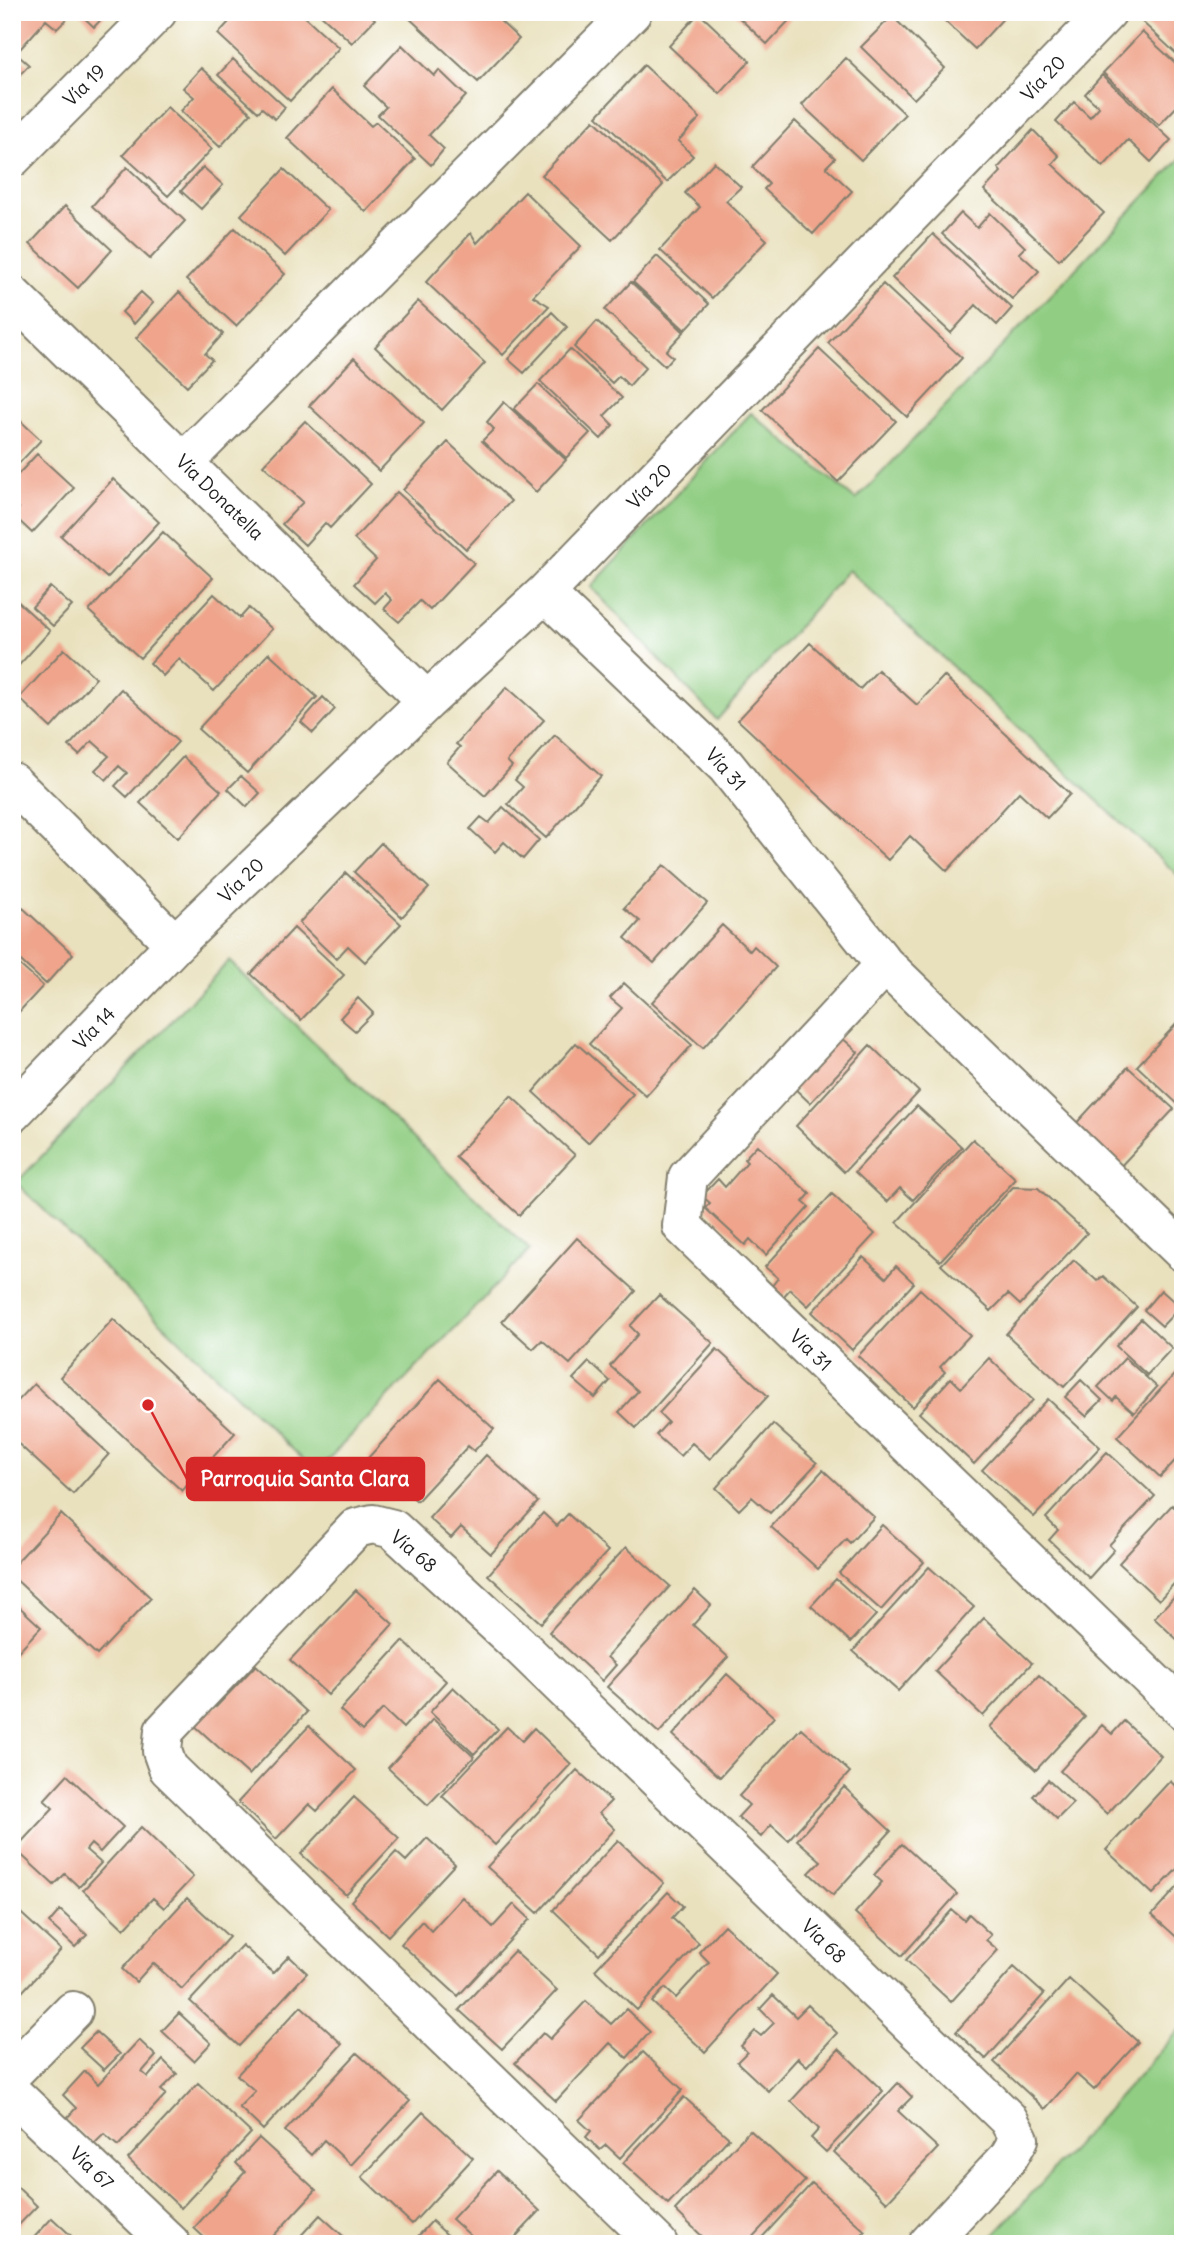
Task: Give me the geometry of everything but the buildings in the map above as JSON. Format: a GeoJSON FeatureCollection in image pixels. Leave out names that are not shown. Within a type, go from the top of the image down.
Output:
{"type":"FeatureCollection","features":[{"type":"Feature","properties":{"kind":"street","name":"Vía 19"},"geometry":{"type":"LineString","coordinates":[[12,158],[156,12]]}},
{"type":"Feature","properties":{"kind":"street"},"geometry":{"type":"LineString","coordinates":[[184,462],[632,12]]}},
{"type":"Feature","properties":{"kind":"street","name":"Vía 20"},"geometry":{"type":"LineString","coordinates":[[175,944],[427,701],[545,593],[1107,12]]}},
{"type":"Feature","properties":{"kind":"street","name":"Vía Donatella"},"geometry":{"type":"LineString","coordinates":[[12,295],[427,701]]}},
{"type":"Feature","properties":{"kind":"street","name":"Vía 31"},"geometry":{"type":"LineString","coordinates":[[545,593],[726,766],[885,965],[1179,1242]]}},
{"type":"Feature","properties":{"kind":"street"},"geometry":{"type":"LineString","coordinates":[[12,782],[175,944]]}},
{"type":"Feature","properties":{"kind":"street","name":"Vía 14"},"geometry":{"type":"LineString","coordinates":[[12,1113],[175,944]]}},
{"type":"Feature","properties":{"kind":"street","name":"Vía 31"},"geometry":{"type":"LineString","coordinates":[[885,965],[688,1177],[682,1226],[1183,1710]]}},
{"type":"Feature","properties":{"kind":"street","name":"Vía 68"},"geometry":{"type":"LineString","coordinates":[[638,2238],[168,1768],[162,1751],[164,1731],[356,1528],[373,1524],[393,1529],[521,1647],[1008,2119],[1018,2139],[1008,2158],[928,2244]]}},
{"type":"Feature","properties":{"kind":"street"},"geometry":{"type":"LineString","coordinates":[[12,2073],[72,2011]]}},
{"type":"Feature","properties":{"kind":"street","name":"Vía 67"},"geometry":{"type":"LineString","coordinates":[[12,2093],[171,2244]]}},
{"type":"Feature","properties":{"kind":"green space"},"geometry":{"type":"Polygon","coordinates":[[[1183,156],[1183,880],[848,570],[717,720],[591,587],[751,413],[856,500],[1183,156]]]}},
{"type":"Feature","properties":{"kind":"green space"},"geometry":{"type":"Polygon","coordinates":[[[229,961],[530,1250],[316,1472],[16,1183],[229,961]]]}},
{"type":"Feature","properties":{"kind":"green space"},"geometry":{"type":"Polygon","coordinates":[[[1183,2026],[1183,2244],[986,2244],[1183,2026]]]}},
{"type":"Feature","properties":{"kind":"place","name":"Parroquia Santa Clara"},"geometry":{"type":"Point","coordinates":[148,1405]}}]}
